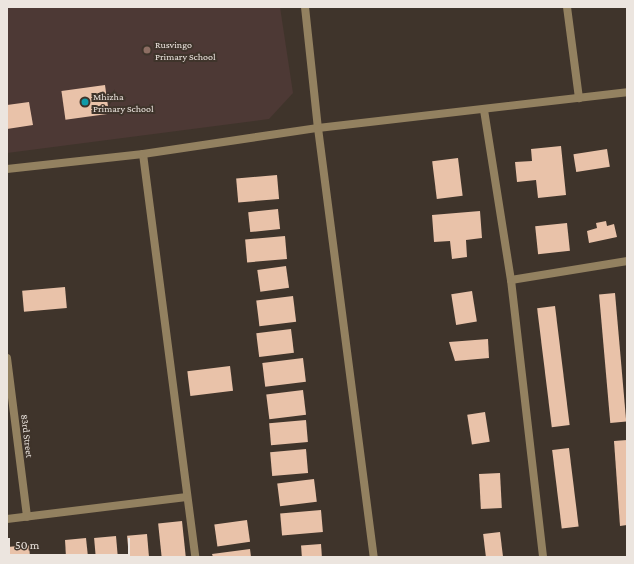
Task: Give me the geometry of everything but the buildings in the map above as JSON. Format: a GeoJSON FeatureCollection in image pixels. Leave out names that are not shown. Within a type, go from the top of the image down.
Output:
{"type":"FeatureCollection","features":[{"type":"Feature","properties":{"kind":"street"},"geometry":{"type":"LineString","coordinates":[[305,7],[318,128],[374,557]]}},
{"type":"Feature","properties":{"kind":"street"},"geometry":{"type":"LineString","coordinates":[[567,7],[579,98]]}},
{"type":"Feature","properties":{"kind":"street"},"geometry":{"type":"LineString","coordinates":[[7,169],[143,154],[318,128],[484,110],[627,92]]}},
{"type":"Feature","properties":{"kind":"street"},"geometry":{"type":"LineString","coordinates":[[484,110],[511,280],[543,557]]}},
{"type":"Feature","properties":{"kind":"street"},"geometry":{"type":"LineString","coordinates":[[143,154],[195,557]]}},
{"type":"Feature","properties":{"kind":"street"},"geometry":{"type":"LineString","coordinates":[[511,280],[627,261]]}},
{"type":"Feature","properties":{"kind":"street","name":"83rd Street"},"geometry":{"type":"LineString","coordinates":[[7,358],[27,517]]}},
{"type":"Feature","properties":{"kind":"street"},"geometry":{"type":"LineString","coordinates":[[7,519],[187,497]]}},
{"type":"Feature","properties":{"kind":"shaded area","name":"Rusvingo Primary School"},"geometry":{"type":"Polygon","coordinates":[[[7,7],[280,7],[293,93],[269,119],[7,153],[7,7]]]}},
{"type":"Feature","properties":{"kind":"place","name":"Rusvingo Primary School"},"geometry":{"type":"Point","coordinates":[147,50]}},
{"type":"Feature","properties":{"kind":"place","name":"Mhizha Primary School"},"geometry":{"type":"Point","coordinates":[85,102]}}]}
